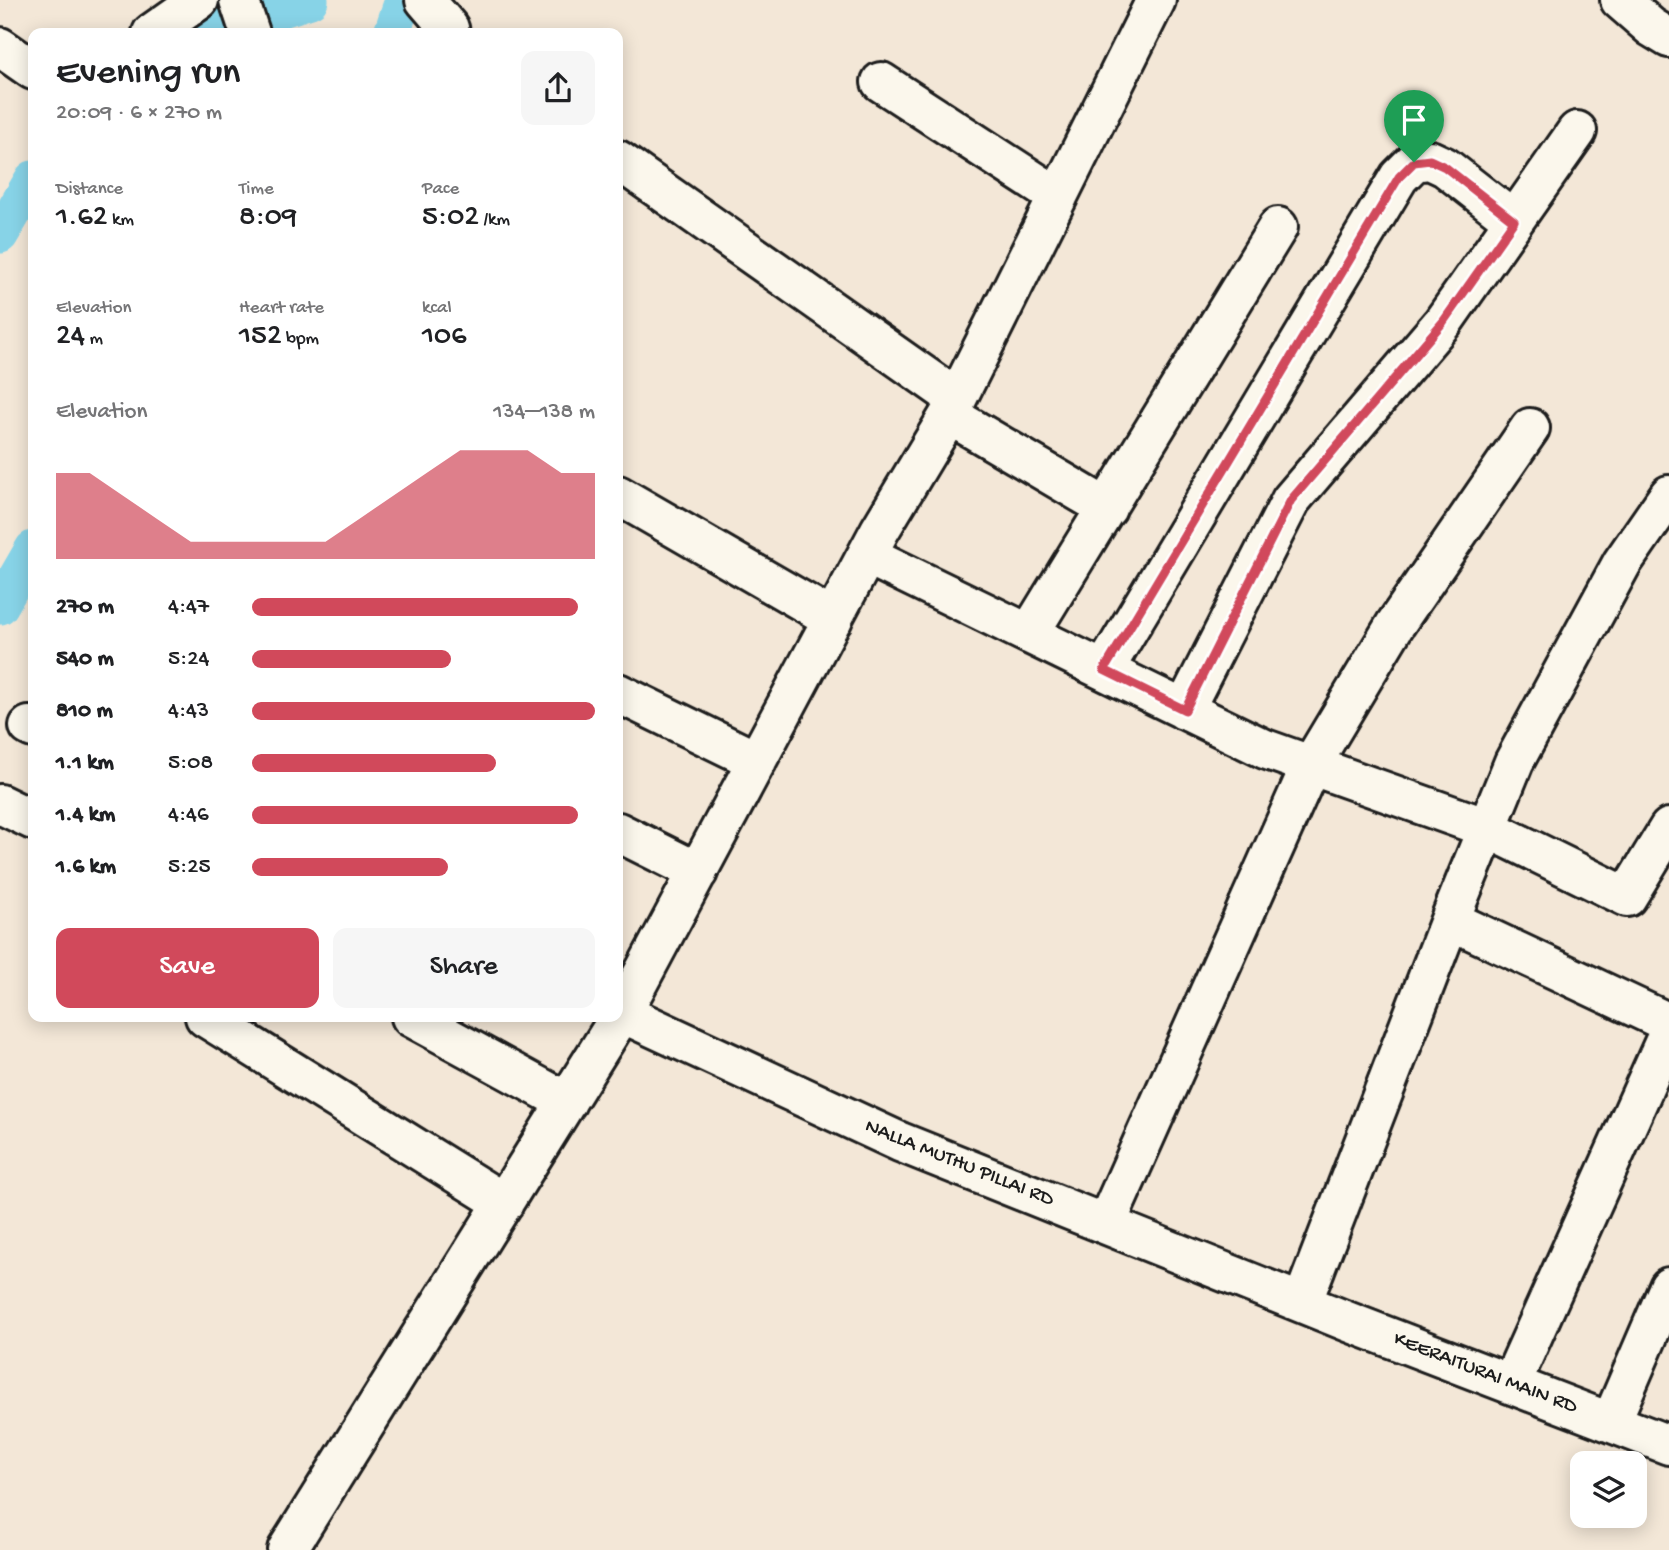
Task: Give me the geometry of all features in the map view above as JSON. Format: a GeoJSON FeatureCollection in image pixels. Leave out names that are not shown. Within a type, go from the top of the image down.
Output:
{"type":"FeatureCollection","features":[{"type":"Feature","properties":{"kind":"street"},"geometry":{"type":"LineString","coordinates":[[159,28],[200,0]]}},
{"type":"Feature","properties":{"kind":"street"},"geometry":{"type":"LineString","coordinates":[[425,0],[449,28]]}},
{"type":"Feature","properties":{"kind":"street"},"geometry":{"type":"LineString","coordinates":[[623,999],[698,872],[880,530],[953,407],[1156,0]]}},
{"type":"Feature","properties":{"kind":"street"},"geometry":{"type":"LineString","coordinates":[[1620,0],[1662,22]]}},
{"type":"Feature","properties":{"kind":"street"},"geometry":{"type":"LineString","coordinates":[[0,47],[28,67]]}},
{"type":"Feature","properties":{"kind":"street"},"geometry":{"type":"LineString","coordinates":[[881,82],[1058,197]]}},
{"type":"Feature","properties":{"kind":"street"},"geometry":{"type":"LineString","coordinates":[[1185,710],[1291,500],[1443,322],[1577,131]]}},
{"type":"Feature","properties":{"kind":"street"},"geometry":{"type":"LineString","coordinates":[[1104,670],[1399,177],[1414,162],[1430,160],[1445,167],[1514,221]]}},
{"type":"Feature","properties":{"kind":"street"},"geometry":{"type":"LineString","coordinates":[[623,164],[953,407],[1107,508]]}},
{"type":"Feature","properties":{"kind":"street"},"geometry":{"type":"LineString","coordinates":[[1029,634],[1278,227]]}},
{"type":"Feature","properties":{"kind":"street"},"geometry":{"type":"LineString","coordinates":[[1106,1224],[1311,765],[1395,625],[1530,428]]}},
{"type":"Feature","properties":{"kind":"street"},"geometry":{"type":"LineString","coordinates":[[1302,1303],[1514,762],[1622,563],[1669,495]]}},
{"type":"Feature","properties":{"kind":"street"},"geometry":{"type":"LineString","coordinates":[[623,498],[833,620]]}},
{"type":"Feature","properties":{"kind":"street"},"geometry":{"type":"LineString","coordinates":[[867,555],[1265,749],[1487,828],[1627,898],[1669,828]]}},
{"type":"Feature","properties":{"kind":"street"},"geometry":{"type":"LineString","coordinates":[[623,695],[757,761]]}},
{"type":"Feature","properties":{"kind":"street"},"geometry":{"type":"LineString","coordinates":[[0,804],[28,818]]}},
{"type":"Feature","properties":{"kind":"street"},"geometry":{"type":"LineString","coordinates":[[623,834],[698,872]]}},
{"type":"Feature","properties":{"kind":"street"},"geometry":{"type":"LineString","coordinates":[[1450,920],[1669,1023]]}},
{"type":"Feature","properties":{"kind":"street"},"geometry":{"type":"LineString","coordinates":[[213,1022],[503,1203]]}},
{"type":"Feature","properties":{"kind":"street"},"geometry":{"type":"LineString","coordinates":[[420,1022],[567,1102]]}},
{"type":"Feature","properties":{"kind":"street"},"geometry":{"type":"LineString","coordinates":[[287,1550],[567,1102],[610,1022]]}},
{"type":"Feature","properties":{"kind":"street","name":"NALLA MUTHU PILLAI RD"},"geometry":{"type":"LineString","coordinates":[[621,1022],[900,1142],[1302,1303]]}},
{"type":"Feature","properties":{"kind":"street"},"geometry":{"type":"LineString","coordinates":[[1511,1384],[1669,1031]]}},
{"type":"Feature","properties":{"kind":"street"},"geometry":{"type":"LineString","coordinates":[[1611,1422],[1669,1287]]}},
{"type":"Feature","properties":{"kind":"street","name":"KEERAITURAI MAIN RD"},"geometry":{"type":"LineString","coordinates":[[1302,1303],[1669,1445]]}},
{"type":"Feature","properties":{"kind":"waterway"},"geometry":{"type":"LineString","coordinates":[[205,28],[247,20],[310,0]]}},
{"type":"Feature","properties":{"kind":"waterway"},"geometry":{"type":"LineString","coordinates":[[394,28],[403,0]]}},
{"type":"Feature","properties":{"kind":"waterway"},"geometry":{"type":"LineString","coordinates":[[0,235],[28,187]]}},
{"type":"Feature","properties":{"kind":"waterway"},"geometry":{"type":"LineString","coordinates":[[0,606],[28,558]]}},
{"type":"Feature","properties":{"kind":"route"},"geometry":{"type":"LineString","coordinates":[[1430,160],[1445,167],[1514,221],[1443,322],[1291,500],[1185,710],[1104,670],[1399,177],[1414,162],[1430,160]]}}]}
